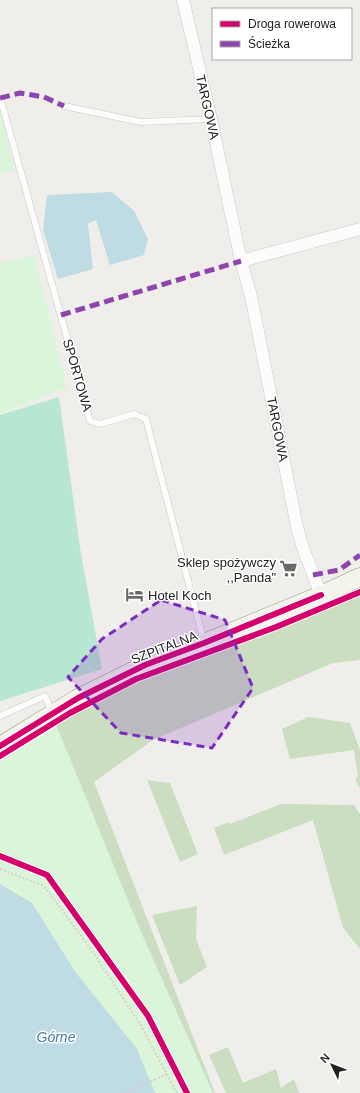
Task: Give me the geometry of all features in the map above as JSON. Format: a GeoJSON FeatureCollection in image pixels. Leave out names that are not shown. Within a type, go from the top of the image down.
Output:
{"type":"FeatureCollection","features":[{"type":"Feature","properties":{"kind":"street","name":"TARGOWA"},"geometry":{"type":"LineString","coordinates":[[183,0],[211,119],[241,261],[251,296],[302,548],[322,595]]}},
{"type":"Feature","properties":{"kind":"street"},"geometry":{"type":"LineString","coordinates":[[241,261],[360,229]]}},
{"type":"Feature","properties":{"kind":"street","name":"SZPITALNA"},"geometry":{"type":"LineString","coordinates":[[0,746],[78,698],[145,665],[204,643],[322,595],[360,577]]}},
{"type":"Feature","properties":{"kind":"lane","name":"SPORTOWA"},"geometry":{"type":"LineString","coordinates":[[0,97],[90,421],[100,424],[134,414],[146,419],[190,594],[204,643]]}},
{"type":"Feature","properties":{"kind":"lane"},"geometry":{"type":"LineString","coordinates":[[64,106],[141,122],[211,119]]}},
{"type":"Feature","properties":{"kind":"lane"},"geometry":{"type":"LineString","coordinates":[[0,716],[45,696],[53,714]]}},
{"type":"Feature","properties":{"kind":"path"},"geometry":{"type":"LineString","coordinates":[[0,869],[44,886],[91,950],[140,1024],[177,1093]]}},
{"type":"Feature","properties":{"kind":"path"},"geometry":{"type":"LineString","coordinates":[[125,1093],[167,1074]]}},
{"type":"Feature","properties":{"kind":"highlighted area"},"geometry":{"type":"Polygon","coordinates":[[[161,600],[225,620],[253,688],[212,748],[121,733],[68,677],[102,639],[161,600]]]}},
{"type":"Feature","properties":{"kind":"green space"},"geometry":{"type":"Polygon","coordinates":[[[0,108],[14,170],[0,174],[0,108]]]}},
{"type":"Feature","properties":{"kind":"green space"},"geometry":{"type":"Polygon","coordinates":[[[34,256],[67,388],[0,414],[0,263],[34,256]]]}},
{"type":"Feature","properties":{"kind":"green space"},"geometry":{"type":"Polygon","coordinates":[[[59,397],[80,548],[102,669],[0,701],[0,415],[59,397]]]}},
{"type":"Feature","properties":{"kind":"green space"},"geometry":{"type":"Polygon","coordinates":[[[360,593],[360,660],[333,663],[153,740],[94,782],[215,1093],[159,1093],[0,864],[0,748],[47,717],[136,679],[276,630],[360,593]]]}},
{"type":"Feature","properties":{"kind":"green space"},"geometry":{"type":"Polygon","coordinates":[[[308,717],[350,723],[360,750],[360,788],[355,779],[358,777],[354,750],[290,759],[282,729],[308,717]]]}},
{"type":"Feature","properties":{"kind":"green space"},"geometry":{"type":"Polygon","coordinates":[[[55,722],[141,932],[213,1093],[0,1093],[0,758],[55,722]]]}},
{"type":"Feature","properties":{"kind":"green space"},"geometry":{"type":"Polygon","coordinates":[[[147,780],[170,783],[198,854],[180,862],[147,780]]]}},
{"type":"Feature","properties":{"kind":"green space"},"geometry":{"type":"Polygon","coordinates":[[[281,804],[354,805],[360,814],[360,949],[343,928],[313,820],[224,855],[214,828],[229,822],[230,824],[281,804]]]}},
{"type":"Feature","properties":{"kind":"green space"},"geometry":{"type":"Polygon","coordinates":[[[197,906],[196,939],[207,967],[180,985],[152,915],[197,906]]]}},
{"type":"Feature","properties":{"kind":"green space"},"geometry":{"type":"Polygon","coordinates":[[[228,1047],[243,1083],[276,1069],[281,1088],[294,1079],[299,1093],[226,1093],[209,1055],[228,1047]]]}},
{"type":"Feature","properties":{"kind":"water"},"geometry":{"type":"Polygon","coordinates":[[[112,192],[134,211],[148,239],[144,255],[110,265],[96,220],[88,224],[93,269],[58,279],[43,230],[47,195],[112,192]]]}},
{"type":"Feature","properties":{"kind":"water","name":"Górne"},"geometry":{"type":"Polygon","coordinates":[[[0,884],[32,903],[76,973],[137,1049],[155,1093],[0,1093],[0,884]]]}},
{"type":"Feature","properties":{"kind":"marked path"},"geometry":{"type":"LineString","coordinates":[[0,98],[20,93],[44,97],[64,106]]}},
{"type":"Feature","properties":{"kind":"marked path"},"geometry":{"type":"LineString","coordinates":[[61,315],[241,261]]}},
{"type":"Feature","properties":{"kind":"marked path"},"geometry":{"type":"LineString","coordinates":[[313,575],[339,570],[360,555]]}},
{"type":"Feature","properties":{"kind":"cycle path"},"geometry":{"type":"LineString","coordinates":[[0,756],[70,713],[136,679],[276,627],[360,592]]}},
{"type":"Feature","properties":{"kind":"cycle path"},"geometry":{"type":"LineString","coordinates":[[0,746],[78,698],[145,665],[204,643],[321,595]]}},
{"type":"Feature","properties":{"kind":"cycle path"},"geometry":{"type":"LineString","coordinates":[[0,856],[47,875],[148,1016],[187,1093]]}},
{"type":"Feature","properties":{"kind":"place","name":"Sklep spożywczy ,,Panda\""},"geometry":{"type":"Point","coordinates":[289,569]}},
{"type":"Feature","properties":{"kind":"place","name":"Hotel Koch"},"geometry":{"type":"Point","coordinates":[135,595]}}]}
